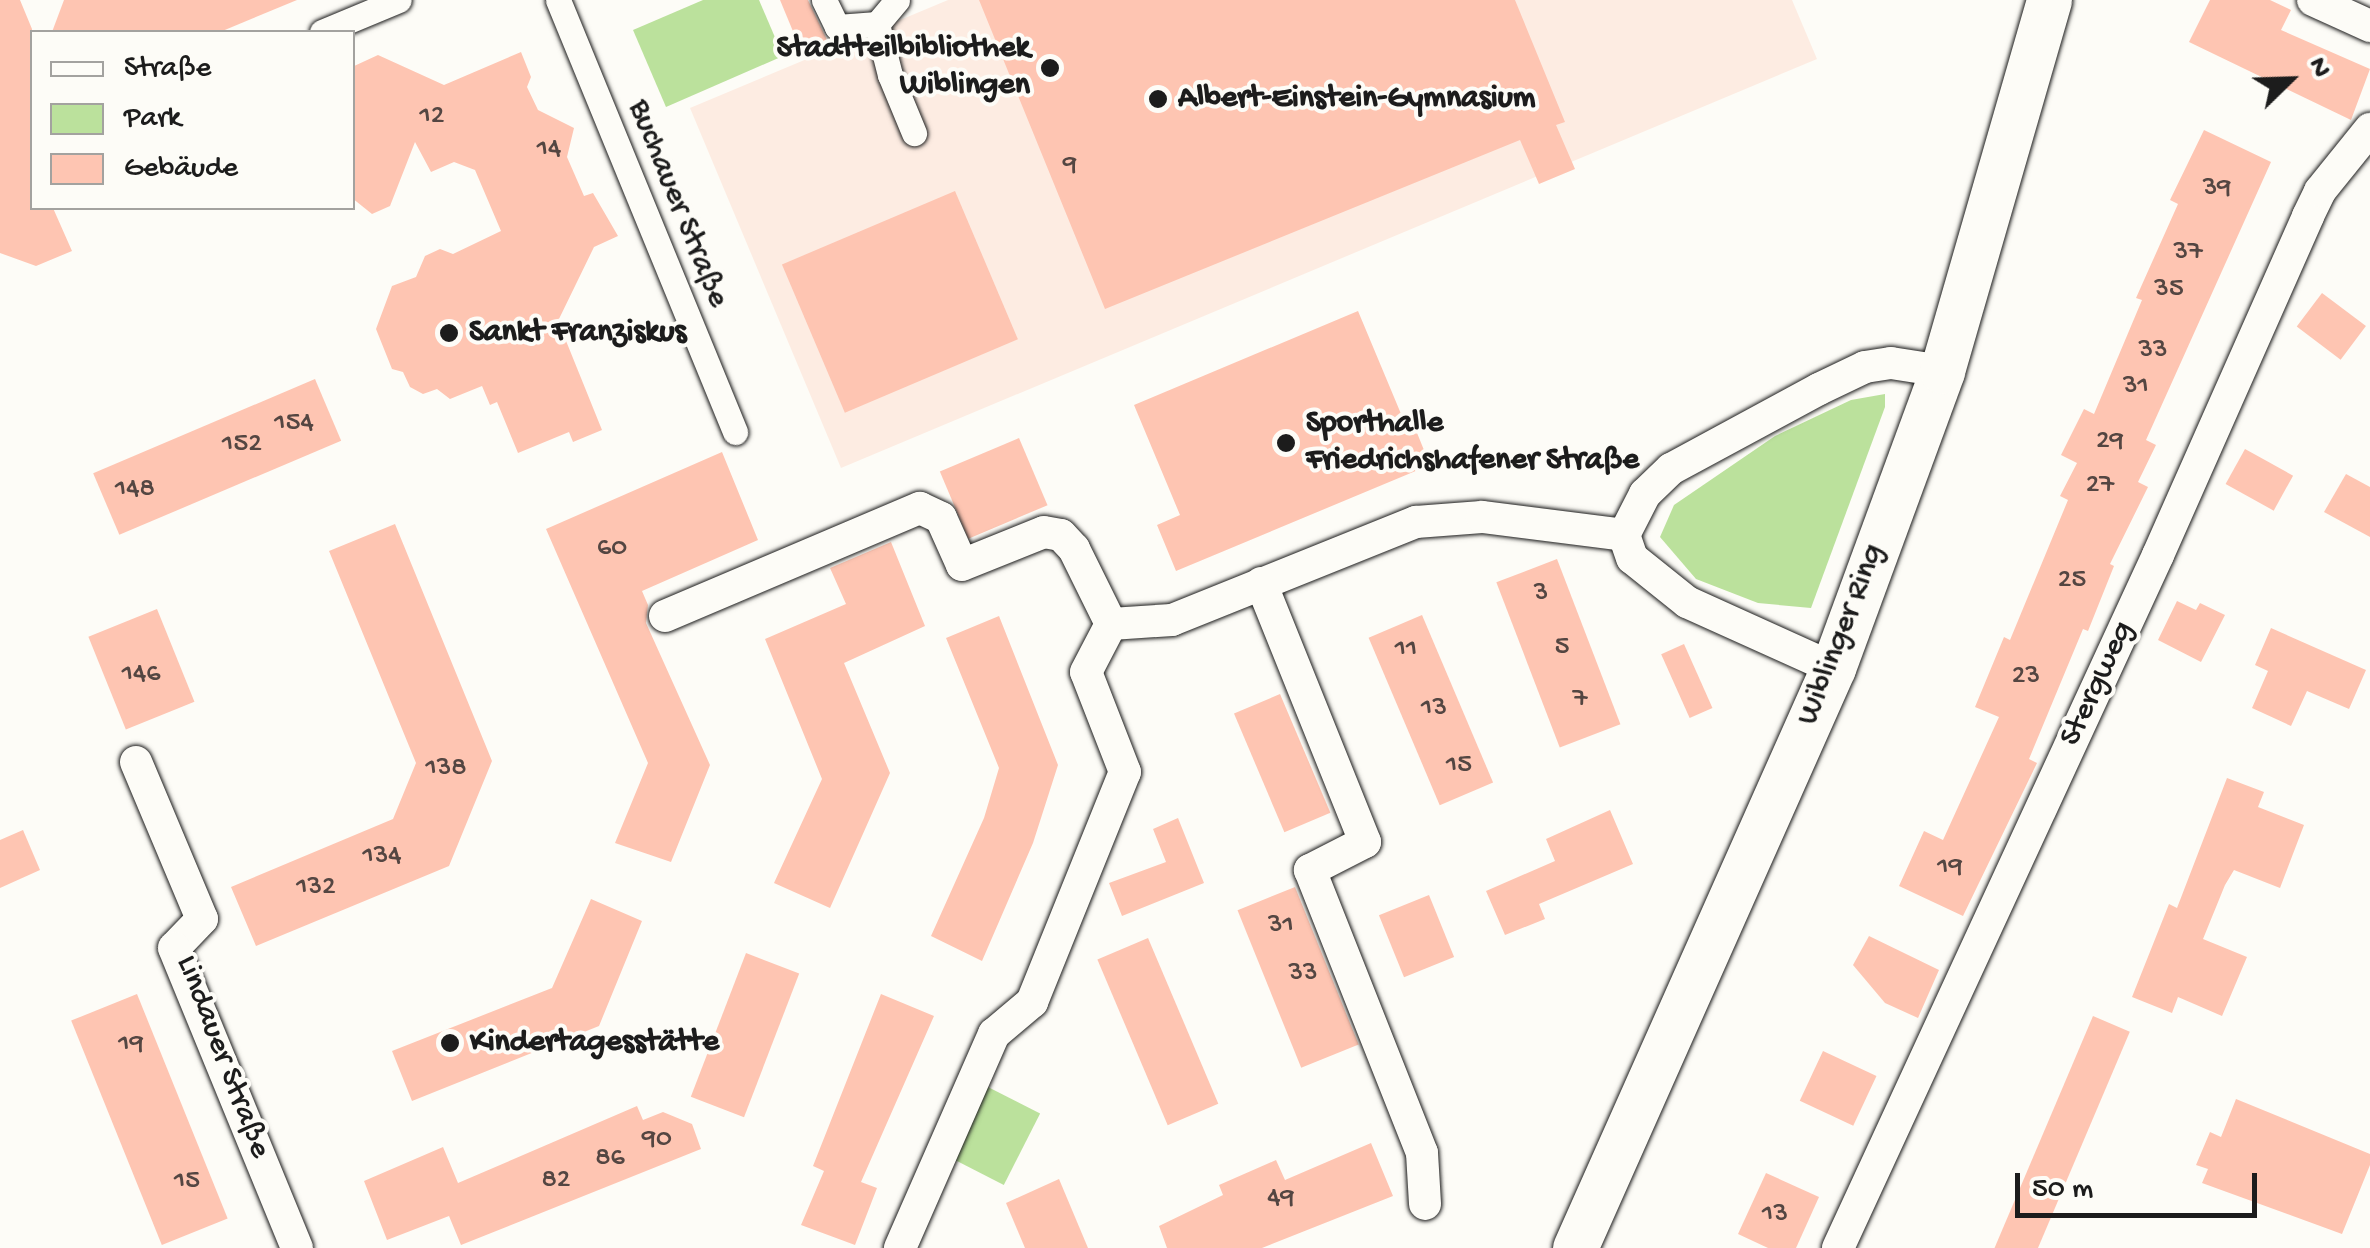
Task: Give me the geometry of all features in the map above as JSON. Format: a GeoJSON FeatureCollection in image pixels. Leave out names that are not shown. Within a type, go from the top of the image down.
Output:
{"type":"FeatureCollection","features":[{"type":"Feature","properties":{"kind":"main road","name":"Wiblinger Ring"},"geometry":{"type":"LineString","coordinates":[[1575,1248],[1833,668],[1942,371],[2049,0]]}},
{"type":"Feature","properties":{"kind":"street"},"geometry":{"type":"LineString","coordinates":[[327,30],[399,0]]}},
{"type":"Feature","properties":{"kind":"street","name":"Buchauer Straße"},"geometry":{"type":"LineString","coordinates":[[558,0],[735,432]]}},
{"type":"Feature","properties":{"kind":"street"},"geometry":{"type":"LineString","coordinates":[[824,0],[837,27],[877,24],[897,0]]}},
{"type":"Feature","properties":{"kind":"street"},"geometry":{"type":"LineString","coordinates":[[2312,0],[2370,26]]}},
{"type":"Feature","properties":{"kind":"street"},"geometry":{"type":"LineString","coordinates":[[877,24],[890,75],[914,133]]}},
{"type":"Feature","properties":{"kind":"street","name":"Stergweg"},"geometry":{"type":"LineString","coordinates":[[1838,1248],[2158,555],[2308,216],[2320,191],[2370,129]]}},
{"type":"Feature","properties":{"kind":"street"},"geometry":{"type":"LineString","coordinates":[[1833,668],[1688,602],[1632,558],[1624,534],[1645,494],[1670,468],[1819,389],[1865,367],[1891,363],[1942,371]]}},
{"type":"Feature","properties":{"kind":"street"},"geometry":{"type":"LineString","coordinates":[[665,616],[920,508],[941,518],[962,566],[1044,532],[1062,535],[1074,548],[1111,624]]}},
{"type":"Feature","properties":{"kind":"street"},"geometry":{"type":"LineString","coordinates":[[1111,624],[1172,620],[1416,522],[1482,517],[1624,534]]}},
{"type":"Feature","properties":{"kind":"street"},"geometry":{"type":"LineString","coordinates":[[1261,584],[1366,842],[1310,870],[1422,1153],[1426,1204]]}},
{"type":"Feature","properties":{"kind":"street"},"geometry":{"type":"LineString","coordinates":[[900,1248],[907,1226],[933,1181],[994,1034],[1032,1002],[1038,990],[1125,772],[1086,672],[1111,624]]}},
{"type":"Feature","properties":{"kind":"street","name":"Lindauer Straße"},"geometry":{"type":"LineString","coordinates":[[136,762],[202,918],[174,948],[297,1248]]}},
{"type":"Feature","properties":{"kind":"shaded area"},"geometry":{"type":"Polygon","coordinates":[[[948,0],[1792,0],[1817,59],[841,468],[690,108],[948,0]]]}},
{"type":"Feature","properties":{"kind":"green space"},"geometry":{"type":"Polygon","coordinates":[[[703,0],[759,0],[783,56],[666,107],[633,30],[703,0]]]}},
{"type":"Feature","properties":{"kind":"green space"},"geometry":{"type":"Polygon","coordinates":[[[1885,394],[1885,407],[1811,608],[1758,603],[1696,579],[1660,537],[1674,505],[1775,436],[1851,400],[1885,394]]]}},
{"type":"Feature","properties":{"kind":"green space"},"geometry":{"type":"Polygon","coordinates":[[[984,1085],[1040,1114],[1004,1185],[948,1156],[984,1085]]]}},
{"type":"Feature","properties":{"kind":"building"},"geometry":{"type":"Polygon","coordinates":[[[0,0],[20,0],[32,29],[30,210],[54,210],[72,251],[36,266],[0,253],[0,0]]]}},
{"type":"Feature","properties":{"kind":"building"},"geometry":{"type":"Polygon","coordinates":[[[64,0],[297,0],[225,30],[53,30],[64,0]]]}},
{"type":"Feature","properties":{"kind":"building"},"geometry":{"type":"Polygon","coordinates":[[[780,0],[808,0],[828,42],[802,53],[780,0]]]}},
{"type":"Feature","properties":{"kind":"building"},"geometry":{"type":"Polygon","coordinates":[[[979,0],[1515,0],[1565,122],[1556,125],[1575,169],[1539,184],[1520,140],[1105,309],[979,0]]]}},
{"type":"Feature","properties":{"kind":"building"},"geometry":{"type":"Polygon","coordinates":[[[2210,0],[2270,0],[2291,10],[2281,30],[2370,69],[2351,120],[2189,42],[2210,0]]]}},
{"type":"Feature","properties":{"kind":"building"},"geometry":{"type":"Polygon","coordinates":[[[521,52],[531,77],[527,87],[538,110],[574,128],[567,157],[584,196],[593,193],[618,236],[594,247],[558,321],[602,430],[573,442],[569,432],[518,453],[497,402],[490,405],[482,386],[450,399],[437,389],[423,394],[410,387],[403,372],[392,369],[376,329],[392,286],[416,277],[425,256],[440,249],[453,254],[501,231],[475,170],[454,162],[431,172],[415,142],[390,206],[372,214],[355,200],[355,66],[378,55],[444,85],[521,52]]]}},
{"type":"Feature","properties":{"kind":"building"},"geometry":{"type":"Polygon","coordinates":[[[2204,130],[2271,162],[2146,440],[2156,445],[2138,482],[2148,487],[2110,564],[2114,566],[2088,631],[2083,629],[2029,759],[2037,763],[1963,916],[1899,886],[1924,831],[1943,840],[1999,717],[1975,707],[2004,637],[2010,640],[2068,500],[2060,496],[2077,463],[2061,455],[2084,409],[2094,414],[2142,300],[2136,298],[2178,204],[2170,200],[2204,130]]]}},
{"type":"Feature","properties":{"kind":"building"},"geometry":{"type":"Polygon","coordinates":[[[955,191],[1018,339],[845,413],[782,264],[955,191]]]}},
{"type":"Feature","properties":{"kind":"building"},"geometry":{"type":"Polygon","coordinates":[[[2322,293],[2366,326],[2341,360],[2297,327],[2322,293]]]}},
{"type":"Feature","properties":{"kind":"building","name":"Sporthalle Friedrichshafener Straße"},"geometry":{"type":"Polygon","coordinates":[[[1358,311],[1404,421],[1411,418],[1430,465],[1176,571],[1157,525],[1180,515],[1134,405],[1358,311]]]}},
{"type":"Feature","properties":{"kind":"building"},"geometry":{"type":"Polygon","coordinates":[[[315,379],[341,441],[119,535],[93,473],[315,379]]]}},
{"type":"Feature","properties":{"kind":"building"},"geometry":{"type":"Polygon","coordinates":[[[1019,438],[1048,505],[968,539],[940,472],[1019,438]]]}},
{"type":"Feature","properties":{"kind":"building"},"geometry":{"type":"Polygon","coordinates":[[[2245,449],[2293,476],[2274,511],[2226,484],[2245,449]]]}},
{"type":"Feature","properties":{"kind":"building"},"geometry":{"type":"Polygon","coordinates":[[[722,452],[758,540],[642,591],[648,605],[646,623],[710,765],[671,862],[615,843],[648,763],[546,529],[722,452]]]}},
{"type":"Feature","properties":{"kind":"building"},"geometry":{"type":"Polygon","coordinates":[[[2346,474],[2370,487],[2370,537],[2324,512],[2346,474]]]}},
{"type":"Feature","properties":{"kind":"building"},"geometry":{"type":"Polygon","coordinates":[[[395,524],[492,761],[449,866],[256,946],[231,887],[393,819],[416,763],[329,551],[395,524]]]}},
{"type":"Feature","properties":{"kind":"building"},"geometry":{"type":"Polygon","coordinates":[[[891,542],[925,626],[844,663],[890,773],[830,908],[774,883],[822,779],[765,639],[846,604],[830,568],[891,542]]]}},
{"type":"Feature","properties":{"kind":"building"},"geometry":{"type":"Polygon","coordinates":[[[1557,559],[1620,724],[1560,748],[1496,582],[1557,559]]]}},
{"type":"Feature","properties":{"kind":"building"},"geometry":{"type":"Polygon","coordinates":[[[2177,601],[2196,610],[2200,603],[2225,615],[2201,662],[2158,640],[2177,601]]]}},
{"type":"Feature","properties":{"kind":"building"},"geometry":{"type":"Polygon","coordinates":[[[157,609],[194,702],[126,729],[88,637],[157,609]]]}},
{"type":"Feature","properties":{"kind":"building"},"geometry":{"type":"Polygon","coordinates":[[[1422,615],[1493,783],[1440,805],[1369,638],[1422,615]]]}},
{"type":"Feature","properties":{"kind":"building"},"geometry":{"type":"Polygon","coordinates":[[[999,616],[1058,765],[1033,843],[982,961],[931,936],[984,818],[999,768],[946,638],[999,616]]]}},
{"type":"Feature","properties":{"kind":"building"},"geometry":{"type":"Polygon","coordinates":[[[2271,628],[2366,670],[2349,709],[2307,691],[2291,726],[2252,708],[2268,671],[2255,665],[2271,628]]]}},
{"type":"Feature","properties":{"kind":"building"},"geometry":{"type":"Polygon","coordinates":[[[1684,644],[1712,708],[1690,718],[1661,654],[1684,644]]]}},
{"type":"Feature","properties":{"kind":"building"},"geometry":{"type":"Polygon","coordinates":[[[1280,694],[1330,813],[1284,832],[1234,714],[1280,694]]]}},
{"type":"Feature","properties":{"kind":"building"},"geometry":{"type":"Polygon","coordinates":[[[2227,778],[2264,792],[2258,807],[2304,825],[2280,888],[2234,870],[2225,885],[2203,939],[2247,957],[2222,1016],[2178,997],[2172,1013],[2132,997],[2169,904],[2177,908],[2227,778]]]}},
{"type":"Feature","properties":{"kind":"building"},"geometry":{"type":"Polygon","coordinates":[[[1610,810],[1633,864],[1539,904],[1545,919],[1505,935],[1486,891],[1555,861],[1546,839],[1610,810]]]}},
{"type":"Feature","properties":{"kind":"building"},"geometry":{"type":"Polygon","coordinates":[[[1178,818],[1204,883],[1122,916],[1109,883],[1166,862],[1153,829],[1178,818]]]}},
{"type":"Feature","properties":{"kind":"building"},"geometry":{"type":"Polygon","coordinates":[[[23,830],[40,870],[0,888],[0,840],[23,830]]]}},
{"type":"Feature","properties":{"kind":"building"},"geometry":{"type":"Polygon","coordinates":[[[1295,887],[1359,1045],[1301,1068],[1238,910],[1295,887]]]}},
{"type":"Feature","properties":{"kind":"building"},"geometry":{"type":"Polygon","coordinates":[[[1429,895],[1454,957],[1404,977],[1379,915],[1429,895]]]}},
{"type":"Feature","properties":{"kind":"building"},"geometry":{"type":"Polygon","coordinates":[[[591,899],[642,921],[599,1026],[412,1101],[392,1051],[552,988],[591,899]]]}},
{"type":"Feature","properties":{"kind":"building"},"geometry":{"type":"Polygon","coordinates":[[[1869,936],[1939,970],[1918,1018],[1885,1003],[1853,965],[1869,936]]]}},
{"type":"Feature","properties":{"kind":"building"},"geometry":{"type":"Polygon","coordinates":[[[1148,938],[1218,1104],[1168,1125],[1097,959],[1148,938]]]}},
{"type":"Feature","properties":{"kind":"building"},"geometry":{"type":"Polygon","coordinates":[[[746,953],[799,973],[744,1117],[691,1097],[746,953]]]}},
{"type":"Feature","properties":{"kind":"building"},"geometry":{"type":"Polygon","coordinates":[[[137,994],[228,1218],[162,1245],[71,1021],[137,994]]]}},
{"type":"Feature","properties":{"kind":"building"},"geometry":{"type":"Polygon","coordinates":[[[881,994],[934,1016],[861,1182],[877,1188],[855,1245],[801,1225],[824,1171],[813,1166],[881,994]]]}},
{"type":"Feature","properties":{"kind":"building"},"geometry":{"type":"Polygon","coordinates":[[[2093,1016],[2130,1032],[2038,1248],[1995,1248],[2093,1016]]]}},
{"type":"Feature","properties":{"kind":"building"},"geometry":{"type":"Polygon","coordinates":[[[1823,1051],[1876,1076],[1853,1126],[1800,1101],[1823,1051]]]}},
{"type":"Feature","properties":{"kind":"building"},"geometry":{"type":"Polygon","coordinates":[[[2236,1099],[2370,1154],[2370,1165],[2342,1234],[2202,1183],[2208,1169],[2196,1165],[2210,1132],[2221,1137],[2236,1099]]]}},
{"type":"Feature","properties":{"kind":"building"},"geometry":{"type":"Polygon","coordinates":[[[637,1106],[643,1120],[663,1112],[692,1124],[701,1149],[461,1245],[449,1216],[387,1240],[364,1181],[443,1147],[458,1183],[637,1106]]]}},
{"type":"Feature","properties":{"kind":"building"},"geometry":{"type":"Polygon","coordinates":[[[1371,1143],[1393,1196],[1262,1248],[1167,1248],[1159,1226],[1223,1195],[1219,1185],[1276,1160],[1285,1180],[1371,1143]]]}},
{"type":"Feature","properties":{"kind":"building"},"geometry":{"type":"Polygon","coordinates":[[[1766,1173],[1819,1197],[1796,1248],[1768,1248],[1738,1234],[1766,1173]]]}},
{"type":"Feature","properties":{"kind":"building"},"geometry":{"type":"Polygon","coordinates":[[[1059,1179],[1088,1248],[1025,1248],[1006,1203],[1059,1179]]]}},
{"type":"Feature","properties":{"kind":"place","name":"Stadtteilbibliothek Wiblingen"},"geometry":{"type":"Point","coordinates":[1050,68]}},
{"type":"Feature","properties":{"kind":"place","name":"Albert-Einstein-Gymnasium"},"geometry":{"type":"Point","coordinates":[1158,99]}},
{"type":"Feature","properties":{"kind":"place","name":"Sankt Franziskus"},"geometry":{"type":"Point","coordinates":[449,333]}},
{"type":"Feature","properties":{"kind":"place","name":"Sporthalle Friedrichshafener Straße"},"geometry":{"type":"Point","coordinates":[1286,443]}},
{"type":"Feature","properties":{"kind":"place","name":"Kindertagesstätte"},"geometry":{"type":"Point","coordinates":[450,1043]}}]}
